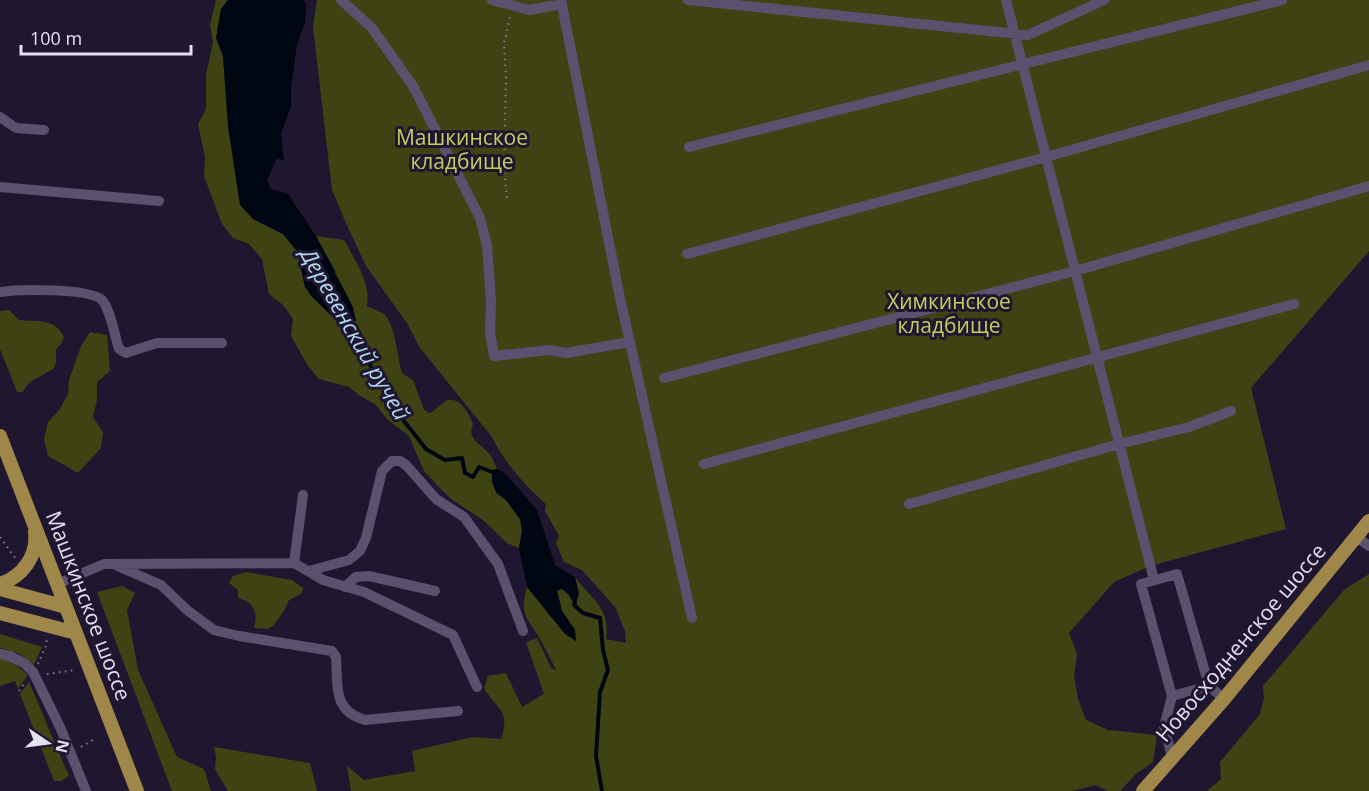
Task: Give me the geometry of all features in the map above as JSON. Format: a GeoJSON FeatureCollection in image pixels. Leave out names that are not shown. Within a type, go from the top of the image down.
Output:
{"type":"FeatureCollection","features":[{"type":"Feature","properties":{"kind":"main road","name":"Машкинское шоссе"},"geometry":{"type":"LineString","coordinates":[[0,436],[137,791]]}},
{"type":"Feature","properties":{"kind":"main road","name":"Новосходненское шоссе"},"geometry":{"type":"LineString","coordinates":[[1143,791],[1224,699],[1369,521]]}},
{"type":"Feature","properties":{"kind":"main road"},"geometry":{"type":"LineString","coordinates":[[0,584],[19,575],[28,563],[36,538],[34,524]]}},
{"type":"Feature","properties":{"kind":"main road"},"geometry":{"type":"LineString","coordinates":[[0,589],[66,607]]}},
{"type":"Feature","properties":{"kind":"main road"},"geometry":{"type":"LineString","coordinates":[[0,613],[76,633]]}},
{"type":"Feature","properties":{"kind":"street"},"geometry":{"type":"LineString","coordinates":[[340,0],[372,28],[413,86],[480,218],[487,244],[491,301],[490,332],[494,356],[550,350],[566,353],[630,342]]}},
{"type":"Feature","properties":{"kind":"street"},"geometry":{"type":"LineString","coordinates":[[492,0],[530,10],[561,2],[630,342],[692,618]]}},
{"type":"Feature","properties":{"kind":"street"},"geometry":{"type":"LineString","coordinates":[[688,0],[1015,34],[1028,34],[1104,0]]}},
{"type":"Feature","properties":{"kind":"street"},"geometry":{"type":"LineString","coordinates":[[1006,0],[1154,580]]}},
{"type":"Feature","properties":{"kind":"street"},"geometry":{"type":"LineString","coordinates":[[689,147],[1282,0]]}},
{"type":"Feature","properties":{"kind":"street"},"geometry":{"type":"LineString","coordinates":[[687,254],[1046,157],[1369,65]]}},
{"type":"Feature","properties":{"kind":"street"},"geometry":{"type":"LineString","coordinates":[[0,117],[16,128],[44,130]]}},
{"type":"Feature","properties":{"kind":"street"},"geometry":{"type":"LineString","coordinates":[[664,378],[1075,271],[1369,186]]}},
{"type":"Feature","properties":{"kind":"street"},"geometry":{"type":"LineString","coordinates":[[0,187],[159,201]]}},
{"type":"Feature","properties":{"kind":"street"},"geometry":{"type":"LineString","coordinates":[[0,292],[45,291],[89,294],[99,298],[106,308],[119,349],[126,353],[157,343],[222,343]]}},
{"type":"Feature","properties":{"kind":"street"},"geometry":{"type":"LineString","coordinates":[[704,464],[1294,304]]}},
{"type":"Feature","properties":{"kind":"street"},"geometry":{"type":"LineString","coordinates":[[909,504],[1119,444],[1189,427],[1231,411]]}},
{"type":"Feature","properties":{"kind":"street"},"geometry":{"type":"LineString","coordinates":[[309,571],[349,560],[360,551],[366,538],[382,471],[392,461],[400,461],[436,499],[464,517],[498,564],[523,631]]}},
{"type":"Feature","properties":{"kind":"street"},"geometry":{"type":"LineString","coordinates":[[294,563],[303,495]]}},
{"type":"Feature","properties":{"kind":"street"},"geometry":{"type":"LineString","coordinates":[[1357,537],[1369,546]]}},
{"type":"Feature","properties":{"kind":"street"},"geometry":{"type":"LineString","coordinates":[[57,584],[104,564],[294,563],[323,580],[364,592],[453,635],[477,687]]}},
{"type":"Feature","properties":{"kind":"street"},"geometry":{"type":"LineString","coordinates":[[113,564],[161,585],[187,610],[214,630],[332,651],[336,657],[339,701],[345,710],[356,717],[365,720],[458,711]]}},
{"type":"Feature","properties":{"kind":"street"},"geometry":{"type":"LineString","coordinates":[[1172,757],[1164,727],[1172,696],[1141,584],[1177,574],[1209,686],[1224,699]]}},
{"type":"Feature","properties":{"kind":"street"},"geometry":{"type":"LineString","coordinates":[[345,586],[356,577],[369,576],[435,591]]}},
{"type":"Feature","properties":{"kind":"street"},"geometry":{"type":"LineString","coordinates":[[0,654],[24,663],[33,673],[60,727],[86,791]]}},
{"type":"Feature","properties":{"kind":"street"},"geometry":{"type":"LineString","coordinates":[[1172,696],[1209,686]]}},
{"type":"Feature","properties":{"kind":"path"},"geometry":{"type":"LineString","coordinates":[[507,198],[504,166],[506,78],[504,44],[512,5]]}},
{"type":"Feature","properties":{"kind":"path"},"geometry":{"type":"LineString","coordinates":[[0,537],[14,557]]}},
{"type":"Feature","properties":{"kind":"path"},"geometry":{"type":"LineString","coordinates":[[19,691],[33,673],[47,643]]}},
{"type":"Feature","properties":{"kind":"path"},"geometry":{"type":"LineString","coordinates":[[33,673],[75,670]]}},
{"type":"Feature","properties":{"kind":"path"},"geometry":{"type":"LineString","coordinates":[[77,750],[96,738]]}},
{"type":"Feature","properties":{"kind":"green space"},"geometry":{"type":"Polygon","coordinates":[[[216,0],[228,0],[221,9],[217,38],[223,56],[225,81],[253,219],[283,234],[297,251],[305,287],[336,272],[316,236],[344,240],[364,280],[368,297],[367,306],[384,314],[388,319],[402,373],[413,380],[424,410],[430,413],[450,400],[463,406],[469,415],[473,424],[471,429],[473,438],[487,451],[497,469],[492,470],[492,482],[496,493],[506,500],[520,519],[522,531],[519,548],[507,543],[483,520],[451,499],[437,485],[424,471],[409,436],[388,420],[376,405],[349,387],[319,379],[308,366],[291,336],[293,319],[283,305],[269,294],[262,259],[249,244],[233,238],[222,224],[204,176],[205,157],[198,124],[206,109],[206,75],[213,42],[210,25],[216,0]]]}},
{"type":"Feature","properties":{"kind":"green space","name":"Химкинское кладбище"},"geometry":{"type":"Polygon","coordinates":[[[317,0],[1369,0],[1369,251],[1251,388],[1286,529],[1150,566],[1114,582],[1069,633],[1077,654],[1074,676],[1078,699],[1086,720],[1108,730],[1157,735],[1153,762],[1136,774],[1120,791],[1108,791],[1095,785],[1072,791],[351,791],[347,766],[364,780],[415,771],[412,751],[473,737],[501,739],[504,729],[503,716],[484,688],[488,676],[506,673],[522,707],[544,694],[526,642],[537,638],[551,668],[556,670],[524,610],[527,587],[544,605],[549,615],[575,641],[575,630],[562,611],[557,591],[561,588],[571,598],[579,594],[575,577],[603,612],[607,628],[606,639],[626,643],[625,631],[615,607],[582,570],[564,562],[556,543],[559,536],[545,511],[546,504],[516,473],[492,437],[420,348],[407,323],[366,266],[332,190],[313,27],[317,0]]]}},
{"type":"Feature","properties":{"kind":"green space"},"geometry":{"type":"Polygon","coordinates":[[[9,310],[19,320],[51,324],[64,337],[56,349],[54,368],[32,381],[23,392],[17,392],[0,349],[0,311],[9,310]]]}},
{"type":"Feature","properties":{"kind":"green space"},"geometry":{"type":"Polygon","coordinates":[[[90,332],[107,335],[110,371],[97,382],[97,400],[93,417],[103,432],[101,448],[78,473],[48,456],[44,439],[48,422],[60,409],[68,394],[69,380],[81,346],[90,332]]]}},
{"type":"Feature","properties":{"kind":"green space"},"geometry":{"type":"Polygon","coordinates":[[[246,572],[292,580],[303,588],[301,594],[289,600],[273,626],[267,629],[254,628],[256,617],[254,608],[248,602],[238,598],[238,590],[229,583],[233,576],[246,572]]]}},
{"type":"Feature","properties":{"kind":"green space"},"geometry":{"type":"Polygon","coordinates":[[[1369,574],[1369,791],[1207,791],[1221,779],[1220,762],[1260,714],[1264,698],[1263,686],[1344,590],[1369,574]]]}},
{"type":"Feature","properties":{"kind":"green space"},"geometry":{"type":"Polygon","coordinates":[[[122,586],[135,593],[127,610],[138,670],[177,757],[204,769],[211,791],[172,791],[97,592],[122,586]]]}},
{"type":"Feature","properties":{"kind":"green space"},"geometry":{"type":"Polygon","coordinates":[[[0,634],[42,647],[34,665],[18,653],[0,648],[0,634]]]}},
{"type":"Feature","properties":{"kind":"green space"},"geometry":{"type":"Polygon","coordinates":[[[0,658],[13,662],[28,675],[18,689],[15,681],[0,686],[0,658]]]}},
{"type":"Feature","properties":{"kind":"green space"},"geometry":{"type":"Polygon","coordinates":[[[29,682],[69,776],[61,781],[54,781],[20,694],[29,682]]]}},
{"type":"Feature","properties":{"kind":"green space"},"geometry":{"type":"Polygon","coordinates":[[[214,747],[310,763],[317,791],[228,791],[215,769],[214,747]]]}},
{"type":"Feature","properties":{"kind":"shaded area"},"geometry":{"type":"Polygon","coordinates":[[[228,0],[303,0],[306,4],[305,23],[297,44],[291,106],[281,134],[284,160],[276,159],[267,180],[271,189],[288,194],[316,236],[353,307],[356,321],[345,324],[338,322],[311,296],[305,287],[297,251],[283,234],[253,219],[240,205],[228,127],[223,56],[216,38],[221,9],[228,0]]]}},
{"type":"Feature","properties":{"kind":"shaded area"},"geometry":{"type":"Polygon","coordinates":[[[497,469],[506,474],[537,510],[555,565],[575,577],[579,594],[575,606],[568,593],[562,589],[557,591],[562,611],[575,630],[576,641],[565,634],[527,587],[519,548],[522,531],[520,519],[506,500],[497,493],[492,482],[492,470],[497,469]]]}},
{"type":"Feature","properties":{"kind":"waterway","name":"Деревенский ручей"},"geometry":{"type":"LineString","coordinates":[[343,320],[393,407],[426,449],[445,460],[462,458],[465,473],[473,477],[479,467],[495,473]]}},
{"type":"Feature","properties":{"kind":"waterway","name":"Деревенский ручей"},"geometry":{"type":"LineString","coordinates":[[575,602],[574,605],[583,613],[600,618],[603,650],[608,670],[600,692],[596,756],[602,791]]}},
{"type":"Feature","properties":{"kind":"park label","name":"Машкинское кладбище"},"geometry":{"type":"Point","coordinates":[462,150]}}]}
